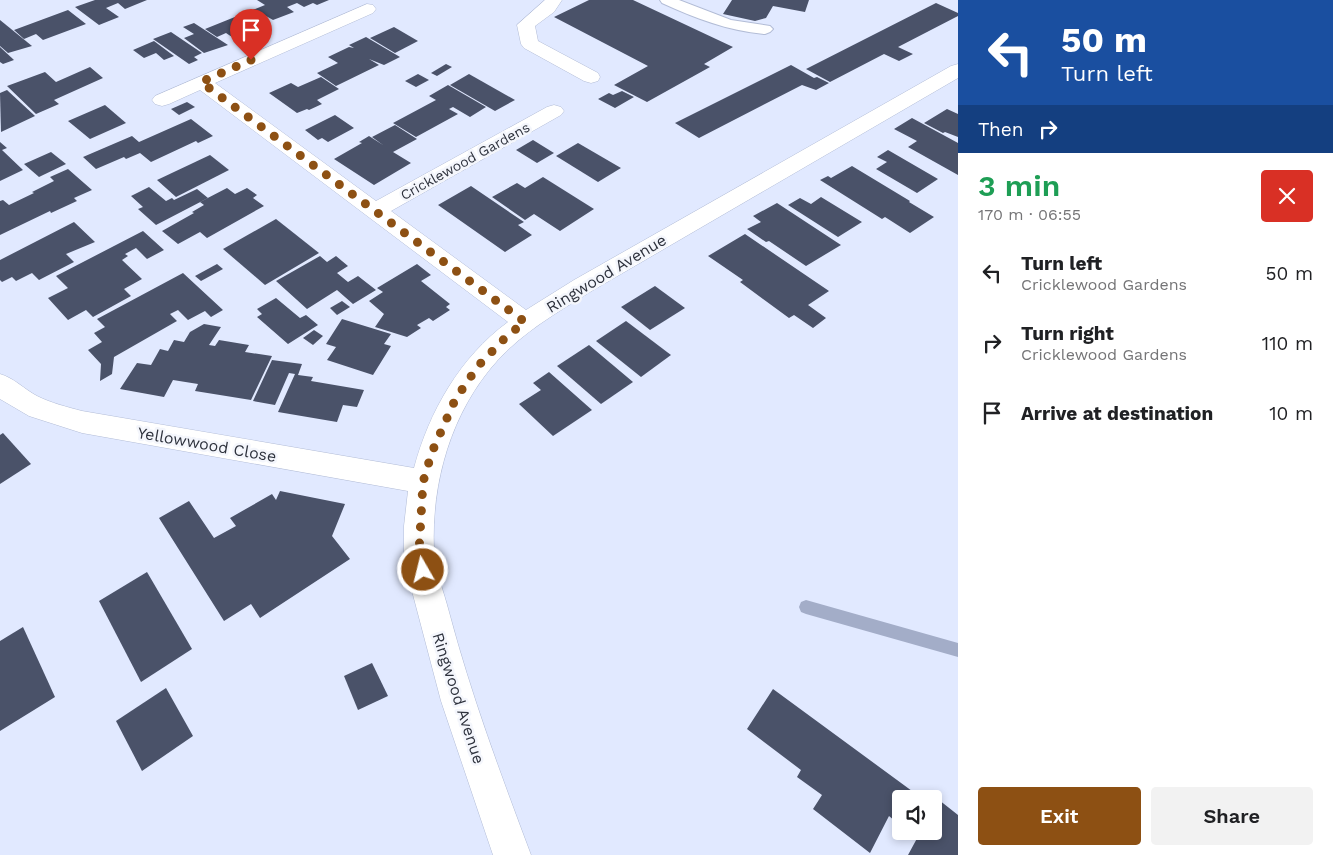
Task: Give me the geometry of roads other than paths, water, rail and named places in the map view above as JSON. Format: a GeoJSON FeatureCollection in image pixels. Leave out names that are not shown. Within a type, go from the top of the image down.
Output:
{"type":"FeatureCollection","features":[{"type":"Feature","properties":{"kind":"street"},"geometry":{"type":"LineString","coordinates":[[554,0],[548,8],[526,25],[530,44],[591,77]]}},
{"type":"Feature","properties":{"kind":"street"},"geometry":{"type":"LineString","coordinates":[[162,100],[367,9]]}},
{"type":"Feature","properties":{"kind":"street","name":"Ringwood Avenue"},"geometry":{"type":"LineString","coordinates":[[512,855],[444,659],[419,552],[423,482],[432,452],[455,400],[478,366],[507,336],[525,322],[582,286],[958,70]]}},
{"type":"Feature","properties":{"kind":"street","name":"Cricklewood Gardens"},"geometry":{"type":"LineString","coordinates":[[201,82],[525,322]]}},
{"type":"Feature","properties":{"kind":"street","name":"Cricklewood Gardens"},"geometry":{"type":"LineString","coordinates":[[376,210],[554,111]]}},
{"type":"Feature","properties":{"kind":"street","name":"Yellowwood Close"},"geometry":{"type":"LineString","coordinates":[[0,384],[16,398],[44,412],[82,422],[423,482]]}},
{"type":"Feature","properties":{"kind":"lane"},"geometry":{"type":"LineString","coordinates":[[667,0],[725,24],[765,29]]}},
{"type":"Feature","properties":{"kind":"waterway"},"geometry":{"type":"LineString","coordinates":[[806,607],[958,650]]}}]}
